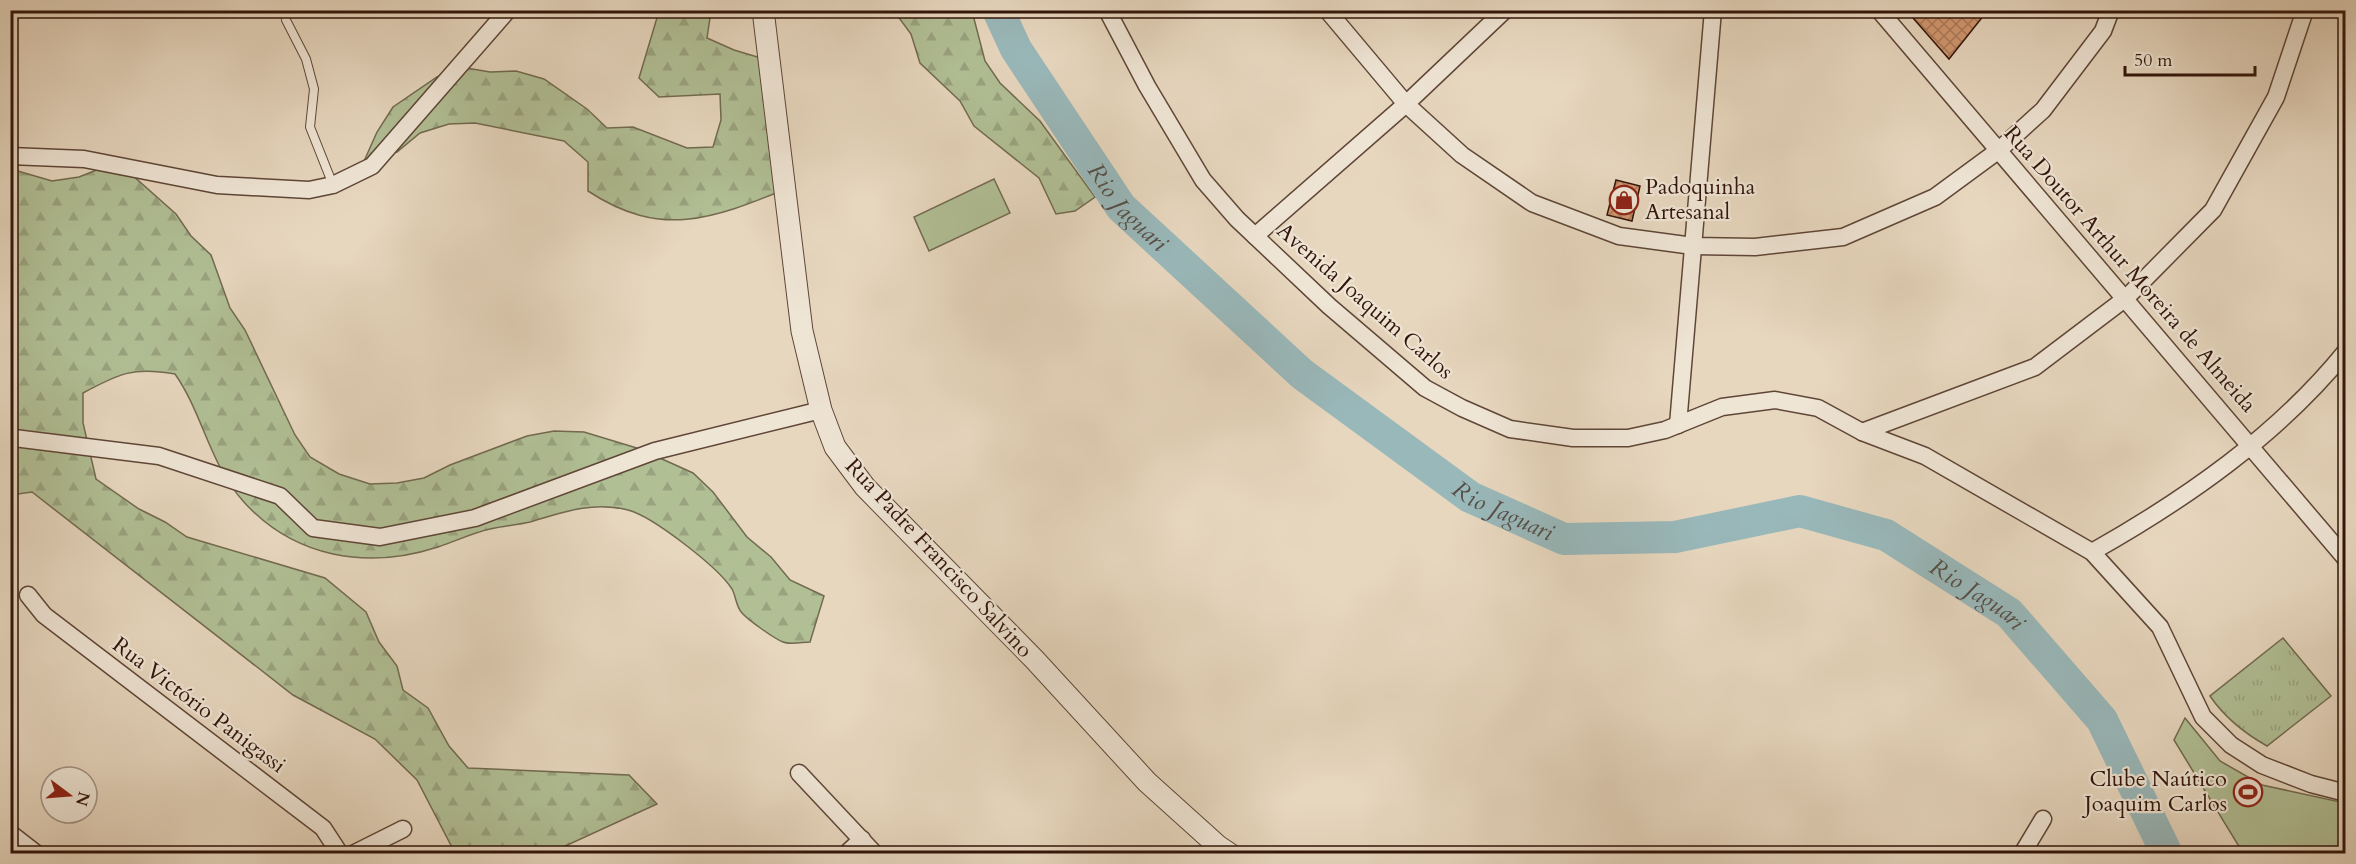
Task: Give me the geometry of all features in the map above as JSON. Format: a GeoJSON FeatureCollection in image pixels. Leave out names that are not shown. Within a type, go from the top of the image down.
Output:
{"type":"FeatureCollection","features":[{"type":"Feature","properties":{"kind":"street"},"geometry":{"type":"LineString","coordinates":[[10,156],[84,159],[217,185],[309,190],[333,185],[372,166],[508,10]]}},
{"type":"Feature","properties":{"kind":"street","name":"Rua Padre Francisco Salvino"},"geometry":{"type":"LineString","coordinates":[[763,10],[802,331],[821,410],[835,447],[865,487],[1034,660],[1147,782],[1218,846],[1230,854]]}},
{"type":"Feature","properties":{"kind":"street","name":"Avenida Joaquim Carlos"},"geometry":{"type":"LineString","coordinates":[[1107,10],[1147,86],[1203,180],[1256,236],[1329,306],[1425,388],[1462,408],[1510,429],[1573,438],[1628,438],[1678,425],[1722,406],[1775,400],[1818,408],[1862,432],[1925,456],[2092,552],[2160,627],[2204,717],[2231,746],[2262,765],[2311,784],[2346,793]]}},
{"type":"Feature","properties":{"kind":"street"},"geometry":{"type":"LineString","coordinates":[[1327,10],[1406,104],[1462,155],[1532,203],[1619,236],[1693,246],[1755,247],[1844,237],[1935,197],[1998,150],[2043,110],[2103,31],[2111,10]]}},
{"type":"Feature","properties":{"kind":"street"},"geometry":{"type":"LineString","coordinates":[[1256,236],[1406,104],[1505,10]]}},
{"type":"Feature","properties":{"kind":"street"},"geometry":{"type":"LineString","coordinates":[[1678,425],[1713,10]]}},
{"type":"Feature","properties":{"kind":"street","name":"Rua Doutor Arthur Moreira de Almeida"},"geometry":{"type":"LineString","coordinates":[[1879,10],[2346,559]]}},
{"type":"Feature","properties":{"kind":"street"},"geometry":{"type":"LineString","coordinates":[[1862,432],[2035,367],[2126,298],[2213,210],[2276,97],[2305,10]]}},
{"type":"Feature","properties":{"kind":"street"},"geometry":{"type":"LineString","coordinates":[[2092,552],[2138,526],[2251,446],[2326,376],[2346,351]]}},
{"type":"Feature","properties":{"kind":"street"},"geometry":{"type":"LineString","coordinates":[[14,438],[159,456],[280,496],[313,528],[380,537],[476,518],[655,451],[821,410]]}},
{"type":"Feature","properties":{"kind":"street","name":"Rua Victório Panigassi"},"geometry":{"type":"LineString","coordinates":[[28,595],[44,615],[323,828],[340,854]]}},
{"type":"Feature","properties":{"kind":"street"},"geometry":{"type":"LineString","coordinates":[[799,773],[875,854]]}},
{"type":"Feature","properties":{"kind":"street"},"geometry":{"type":"LineString","coordinates":[[2022,854],[2043,819]]}},
{"type":"Feature","properties":{"kind":"street"},"geometry":{"type":"LineString","coordinates":[[353,854],[403,829]]}},
{"type":"Feature","properties":{"kind":"street"},"geometry":{"type":"LineString","coordinates":[[10,833],[37,854]]}},
{"type":"Feature","properties":{"kind":"street"},"geometry":{"type":"LineString","coordinates":[[846,854],[862,839]]}},
{"type":"Feature","properties":{"kind":"lane"},"geometry":{"type":"LineString","coordinates":[[286,20],[306,59],[314,89],[310,127],[333,185]]}},
{"type":"Feature","properties":{"kind":"green space"},"geometry":{"type":"Polygon","coordinates":[[[659,11],[711,11],[707,38],[734,50],[761,58],[786,189],[734,209],[710,215],[687,219],[663,219],[639,215],[614,206],[588,191],[588,162],[564,141],[475,123],[449,124],[420,133],[397,152],[365,159],[377,132],[393,107],[437,77],[461,67],[490,72],[516,71],[544,79],[587,109],[607,128],[633,127],[687,148],[713,147],[721,120],[720,94],[659,97],[639,78],[659,11]]]}},
{"type":"Feature","properties":{"kind":"green space"},"geometry":{"type":"Polygon","coordinates":[[[894,11],[972,11],[985,61],[1000,83],[1040,121],[1095,197],[1075,211],[1056,214],[1039,178],[974,126],[960,101],[920,63],[911,34],[894,11]]]}},
{"type":"Feature","properties":{"kind":"green space"},"geometry":{"type":"Polygon","coordinates":[[[104,167],[132,175],[176,214],[191,236],[211,255],[230,308],[245,330],[295,435],[310,457],[339,474],[370,484],[397,483],[424,478],[450,465],[527,436],[554,431],[584,432],[640,449],[693,473],[713,492],[747,537],[771,557],[790,580],[824,596],[810,642],[786,643],[762,629],[742,613],[732,589],[713,568],[668,532],[628,510],[590,507],[566,511],[530,522],[483,531],[438,547],[385,558],[359,558],[308,547],[263,520],[231,486],[214,455],[185,389],[175,374],[148,371],[127,373],[83,393],[83,423],[96,479],[139,509],[165,522],[187,537],[325,578],[366,612],[379,642],[397,666],[403,690],[428,708],[449,746],[468,768],[629,775],[657,804],[550,853],[455,853],[417,780],[375,739],[293,695],[32,492],[11,495],[11,169],[52,181],[79,177],[104,167]]]}},
{"type":"Feature","properties":{"kind":"green space"},"geometry":{"type":"Polygon","coordinates":[[[994,179],[1010,213],[929,251],[914,217],[994,179]]]}},
{"type":"Feature","properties":{"kind":"green space"},"geometry":{"type":"Polygon","coordinates":[[[2283,638],[2331,696],[2267,746],[2236,724],[2210,696],[2283,638]]]}},
{"type":"Feature","properties":{"kind":"green space","name":"Clube Naútico Joaquim Carlos"},"geometry":{"type":"Polygon","coordinates":[[[2185,718],[2220,761],[2262,785],[2345,803],[2345,853],[2243,853],[2174,740],[2185,718]]]}},
{"type":"Feature","properties":{"kind":"building"},"geometry":{"type":"Polygon","coordinates":[[[1906,10],[1988,10],[1949,59],[1906,10]]]}},
{"type":"Feature","properties":{"kind":"building","name":"Padoquinha Artesanal"},"geometry":{"type":"Polygon","coordinates":[[[1616,180],[1640,186],[1632,221],[1607,215],[1616,180]]]}},
{"type":"Feature","properties":{"kind":"waterway","name":"Rio Jaguari"},"geometry":{"type":"LineString","coordinates":[[998,10],[1016,49],[1121,207],[1302,374],[1470,497],[1564,539],[1675,537],[1800,511],[1886,535],[2009,613],[2102,720],[2167,854]]}},
{"type":"Feature","properties":{"kind":"place","name":"Padoquinha Artesanal"},"geometry":{"type":"Point","coordinates":[1624,200]}},
{"type":"Feature","properties":{"kind":"place","name":"Clube Naútico Joaquim Carlos"},"geometry":{"type":"Point","coordinates":[2248,792]}}]}
